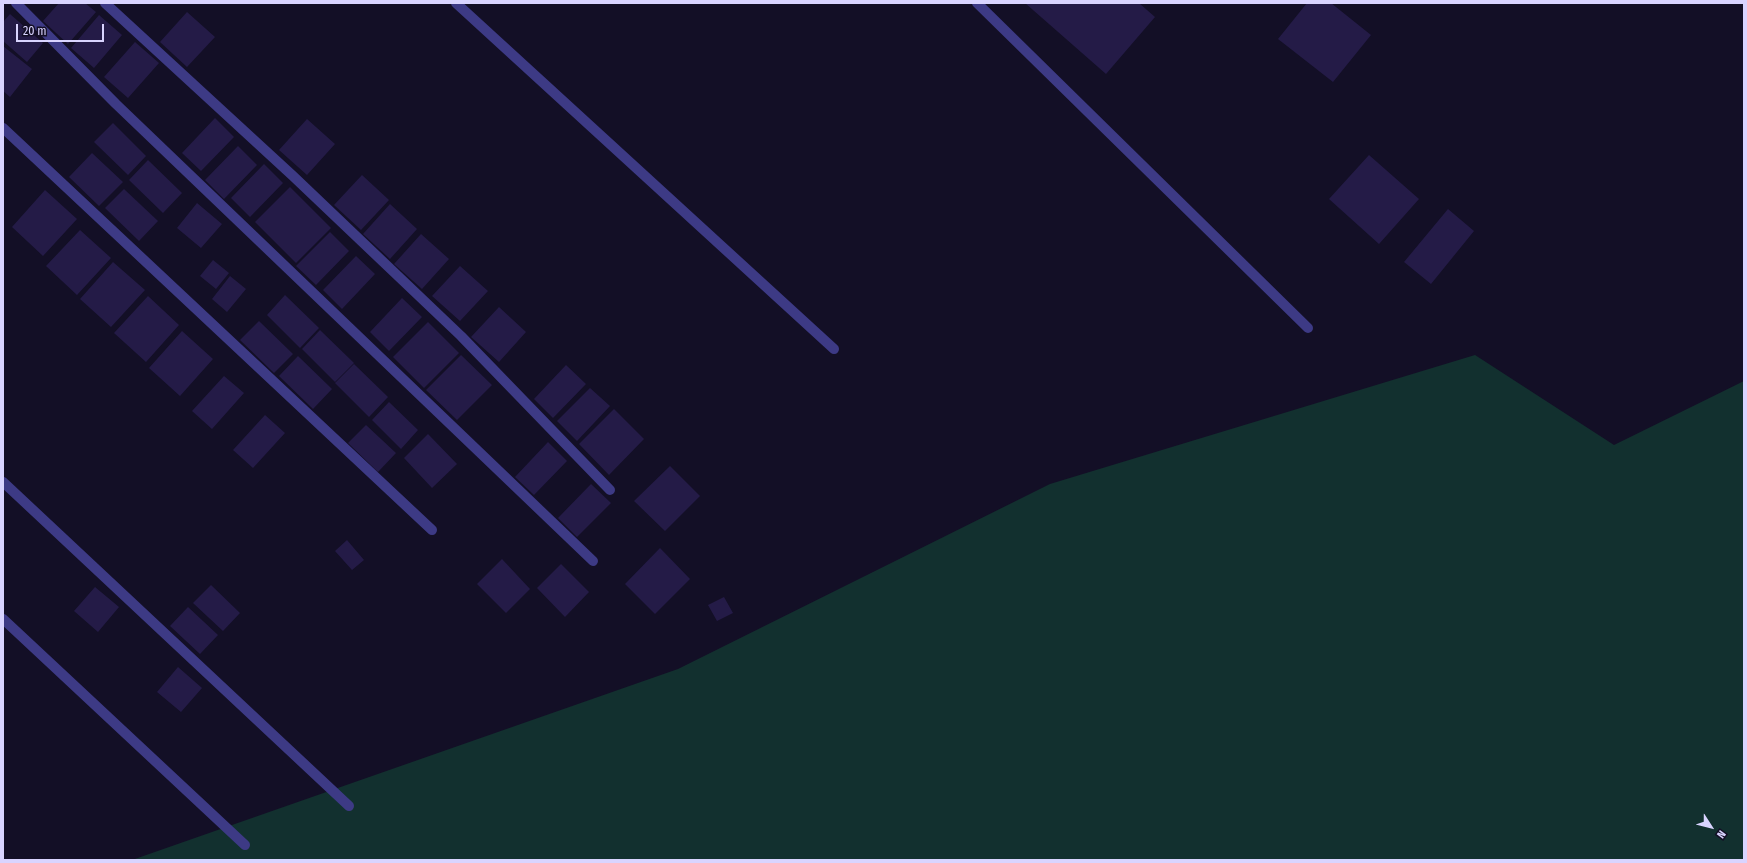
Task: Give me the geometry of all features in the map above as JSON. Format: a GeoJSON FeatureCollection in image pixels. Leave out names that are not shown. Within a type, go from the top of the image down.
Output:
{"type":"FeatureCollection","features":[{"type":"Feature","properties":{"kind":"street"},"geometry":{"type":"LineString","coordinates":[[16,3],[116,104],[593,560]]}},
{"type":"Feature","properties":{"kind":"street"},"geometry":{"type":"LineString","coordinates":[[105,3],[293,176],[461,336],[610,490]]}},
{"type":"Feature","properties":{"kind":"street"},"geometry":{"type":"LineString","coordinates":[[456,3],[834,349]]}},
{"type":"Feature","properties":{"kind":"street"},"geometry":{"type":"LineString","coordinates":[[977,3],[1308,328]]}},
{"type":"Feature","properties":{"kind":"street"},"geometry":{"type":"LineString","coordinates":[[3,128],[432,530]]}},
{"type":"Feature","properties":{"kind":"street"},"geometry":{"type":"LineString","coordinates":[[3,482],[349,806]]}},
{"type":"Feature","properties":{"kind":"street"},"geometry":{"type":"LineString","coordinates":[[3,619],[245,845]]}},
{"type":"Feature","properties":{"kind":"green space"},"geometry":{"type":"Polygon","coordinates":[[[1475,355],[1614,445],[1744,381],[1744,860],[132,860],[678,669],[1050,484],[1475,355]]]}},
{"type":"Feature","properties":{"kind":"building"},"geometry":{"type":"Polygon","coordinates":[[[59,3],[85,3],[96,12],[68,44],[43,21],[59,3]]]}},
{"type":"Feature","properties":{"kind":"building"},"geometry":{"type":"Polygon","coordinates":[[[1025,3],[1139,3],[1155,17],[1106,74],[1025,3]]]}},
{"type":"Feature","properties":{"kind":"building"},"geometry":{"type":"Polygon","coordinates":[[[1307,3],[1331,3],[1371,35],[1333,82],[1278,39],[1307,3]]]}},
{"type":"Feature","properties":{"kind":"building"},"geometry":{"type":"Polygon","coordinates":[[[187,12],[215,37],[187,67],[160,42],[187,12]]]}},
{"type":"Feature","properties":{"kind":"building"},"geometry":{"type":"Polygon","coordinates":[[[10,14],[43,43],[27,62],[3,41],[3,22],[10,14]]]}},
{"type":"Feature","properties":{"kind":"building"},"geometry":{"type":"Polygon","coordinates":[[[99,15],[122,35],[94,68],[71,48],[99,15]]]}},
{"type":"Feature","properties":{"kind":"building"},"geometry":{"type":"Polygon","coordinates":[[[135,42],[159,63],[128,98],[104,77],[135,42]]]}},
{"type":"Feature","properties":{"kind":"building"},"geometry":{"type":"Polygon","coordinates":[[[3,46],[32,69],[10,97],[3,91],[3,46]]]}},
{"type":"Feature","properties":{"kind":"building"},"geometry":{"type":"Polygon","coordinates":[[[215,118],[234,137],[201,171],[182,153],[215,118]]]}},
{"type":"Feature","properties":{"kind":"building"},"geometry":{"type":"Polygon","coordinates":[[[307,119],[335,144],[307,175],[279,150],[307,119]]]}},
{"type":"Feature","properties":{"kind":"building"},"geometry":{"type":"Polygon","coordinates":[[[113,123],[146,156],[128,175],[94,142],[113,123]]]}},
{"type":"Feature","properties":{"kind":"building"},"geometry":{"type":"Polygon","coordinates":[[[238,146],[257,165],[224,199],[205,180],[238,146]]]}},
{"type":"Feature","properties":{"kind":"building"},"geometry":{"type":"Polygon","coordinates":[[[92,153],[123,182],[99,206],[69,177],[92,153]]]}},
{"type":"Feature","properties":{"kind":"building"},"geometry":{"type":"Polygon","coordinates":[[[1369,155],[1419,199],[1379,244],[1329,199],[1369,155]]]}},
{"type":"Feature","properties":{"kind":"building"},"geometry":{"type":"Polygon","coordinates":[[[148,160],[182,193],[163,213],[129,180],[148,160]]]}},
{"type":"Feature","properties":{"kind":"building"},"geometry":{"type":"Polygon","coordinates":[[[264,164],[283,183],[250,217],[231,198],[264,164]]]}},
{"type":"Feature","properties":{"kind":"building"},"geometry":{"type":"Polygon","coordinates":[[[362,175],[389,200],[361,230],[334,205],[362,175]]]}},
{"type":"Feature","properties":{"kind":"building"},"geometry":{"type":"Polygon","coordinates":[[[290,187],[331,228],[296,263],[255,222],[290,187]]]}},
{"type":"Feature","properties":{"kind":"building"},"geometry":{"type":"Polygon","coordinates":[[[124,189],[158,221],[139,241],[105,208],[124,189]]]}},
{"type":"Feature","properties":{"kind":"building"},"geometry":{"type":"Polygon","coordinates":[[[45,190],[77,219],[43,256],[12,227],[45,190]]]}},
{"type":"Feature","properties":{"kind":"building"},"geometry":{"type":"Polygon","coordinates":[[[197,203],[222,224],[201,248],[177,228],[197,203]]]}},
{"type":"Feature","properties":{"kind":"building"},"geometry":{"type":"Polygon","coordinates":[[[390,204],[417,229],[390,259],[363,234],[390,204]]]}},
{"type":"Feature","properties":{"kind":"building"},"geometry":{"type":"Polygon","coordinates":[[[1448,209],[1474,231],[1431,284],[1404,262],[1448,209]]]}},
{"type":"Feature","properties":{"kind":"building"},"geometry":{"type":"Polygon","coordinates":[[[80,230],[111,258],[77,295],[46,266],[80,230]]]}},
{"type":"Feature","properties":{"kind":"building"},"geometry":{"type":"Polygon","coordinates":[[[330,232],[349,251],[316,285],[296,266],[330,232]]]}},
{"type":"Feature","properties":{"kind":"building"},"geometry":{"type":"Polygon","coordinates":[[[421,234],[449,259],[422,289],[394,264],[421,234]]]}},
{"type":"Feature","properties":{"kind":"building"},"geometry":{"type":"Polygon","coordinates":[[[356,256],[375,274],[342,309],[323,290],[356,256]]]}},
{"type":"Feature","properties":{"kind":"building"},"geometry":{"type":"Polygon","coordinates":[[[213,260],[229,273],[216,289],[200,276],[213,260]]]}},
{"type":"Feature","properties":{"kind":"building"},"geometry":{"type":"Polygon","coordinates":[[[113,262],[145,290],[111,327],[80,299],[113,262]]]}},
{"type":"Feature","properties":{"kind":"building"},"geometry":{"type":"Polygon","coordinates":[[[460,266],[488,291],[460,321],[432,296],[460,266]]]}},
{"type":"Feature","properties":{"kind":"building"},"geometry":{"type":"Polygon","coordinates":[[[230,276],[246,289],[227,312],[212,299],[230,276]]]}},
{"type":"Feature","properties":{"kind":"building"},"geometry":{"type":"Polygon","coordinates":[[[285,295],[319,328],[300,348],[267,315],[285,295]]]}},
{"type":"Feature","properties":{"kind":"building"},"geometry":{"type":"Polygon","coordinates":[[[148,296],[179,325],[146,362],[114,333],[148,296]]]}},
{"type":"Feature","properties":{"kind":"building"},"geometry":{"type":"Polygon","coordinates":[[[402,298],[422,317],[389,351],[370,332],[402,298]]]}},
{"type":"Feature","properties":{"kind":"building"},"geometry":{"type":"Polygon","coordinates":[[[499,307],[526,332],[499,362],[471,337],[499,307]]]}},
{"type":"Feature","properties":{"kind":"building"},"geometry":{"type":"Polygon","coordinates":[[[259,321],[293,354],[274,373],[240,340],[259,321]]]}},
{"type":"Feature","properties":{"kind":"building"},"geometry":{"type":"Polygon","coordinates":[[[428,322],[459,353],[424,388],[393,357],[428,322]]]}},
{"type":"Feature","properties":{"kind":"building"},"geometry":{"type":"Polygon","coordinates":[[[320,330],[354,363],[335,382],[302,349],[320,330]]]}},
{"type":"Feature","properties":{"kind":"building"},"geometry":{"type":"Polygon","coordinates":[[[182,331],[213,359],[180,396],[149,368],[182,331]]]}},
{"type":"Feature","properties":{"kind":"building"},"geometry":{"type":"Polygon","coordinates":[[[461,355],[492,385],[457,420],[426,390],[461,355]]]}},
{"type":"Feature","properties":{"kind":"building"},"geometry":{"type":"Polygon","coordinates":[[[298,356],[332,389],[313,409],[279,376],[298,356]]]}},
{"type":"Feature","properties":{"kind":"building"},"geometry":{"type":"Polygon","coordinates":[[[354,364],[388,397],[369,417],[335,383],[354,364]]]}},
{"type":"Feature","properties":{"kind":"building"},"geometry":{"type":"Polygon","coordinates":[[[566,365],[586,384],[553,418],[534,399],[566,365]]]}},
{"type":"Feature","properties":{"kind":"building"},"geometry":{"type":"Polygon","coordinates":[[[224,376],[244,393],[212,429],[192,411],[224,376]]]}},
{"type":"Feature","properties":{"kind":"building"},"geometry":{"type":"Polygon","coordinates":[[[590,388],[610,406],[577,441],[557,421],[590,388]]]}},
{"type":"Feature","properties":{"kind":"building"},"geometry":{"type":"Polygon","coordinates":[[[389,402],[418,430],[401,449],[372,420],[389,402]]]}},
{"type":"Feature","properties":{"kind":"building"},"geometry":{"type":"Polygon","coordinates":[[[614,409],[644,439],[609,475],[579,444],[614,409]]]}},
{"type":"Feature","properties":{"kind":"building"},"geometry":{"type":"Polygon","coordinates":[[[265,415],[285,433],[253,468],[233,450],[265,415]]]}},
{"type":"Feature","properties":{"kind":"building"},"geometry":{"type":"Polygon","coordinates":[[[366,425],[396,453],[378,472],[348,443],[366,425]]]}},
{"type":"Feature","properties":{"kind":"building"},"geometry":{"type":"Polygon","coordinates":[[[428,434],[457,464],[432,488],[404,458],[428,434]]]}},
{"type":"Feature","properties":{"kind":"building"},"geometry":{"type":"Polygon","coordinates":[[[548,442],[567,461],[534,495],[515,477],[548,442]]]}},
{"type":"Feature","properties":{"kind":"building"},"geometry":{"type":"Polygon","coordinates":[[[670,466],[700,496],[665,531],[634,501],[670,466]]]}},
{"type":"Feature","properties":{"kind":"building"},"geometry":{"type":"Polygon","coordinates":[[[591,484],[611,503],[577,537],[558,518],[591,484]]]}},
{"type":"Feature","properties":{"kind":"building"},"geometry":{"type":"Polygon","coordinates":[[[347,540],[364,560],[352,570],[335,551],[347,540]]]}},
{"type":"Feature","properties":{"kind":"building"},"geometry":{"type":"Polygon","coordinates":[[[660,548],[690,579],[655,614],[625,584],[660,548]]]}},
{"type":"Feature","properties":{"kind":"building"},"geometry":{"type":"Polygon","coordinates":[[[502,559],[530,589],[506,613],[477,584],[502,559]]]}},
{"type":"Feature","properties":{"kind":"building"},"geometry":{"type":"Polygon","coordinates":[[[561,564],[589,592],[565,617],[537,588],[561,564]]]}},
{"type":"Feature","properties":{"kind":"building"},"geometry":{"type":"Polygon","coordinates":[[[211,585],[240,613],[223,631],[193,603],[211,585]]]}},
{"type":"Feature","properties":{"kind":"building"},"geometry":{"type":"Polygon","coordinates":[[[95,587],[119,607],[98,632],[74,611],[95,587]]]}},
{"type":"Feature","properties":{"kind":"building"},"geometry":{"type":"Polygon","coordinates":[[[724,597],[733,613],[717,621],[708,605],[724,597]]]}},
{"type":"Feature","properties":{"kind":"building"},"geometry":{"type":"Polygon","coordinates":[[[188,607],[218,635],[200,654],[170,626],[188,607]]]}},
{"type":"Feature","properties":{"kind":"building"},"geometry":{"type":"Polygon","coordinates":[[[178,667],[202,688],[181,712],[157,692],[178,667]]]}}]}
